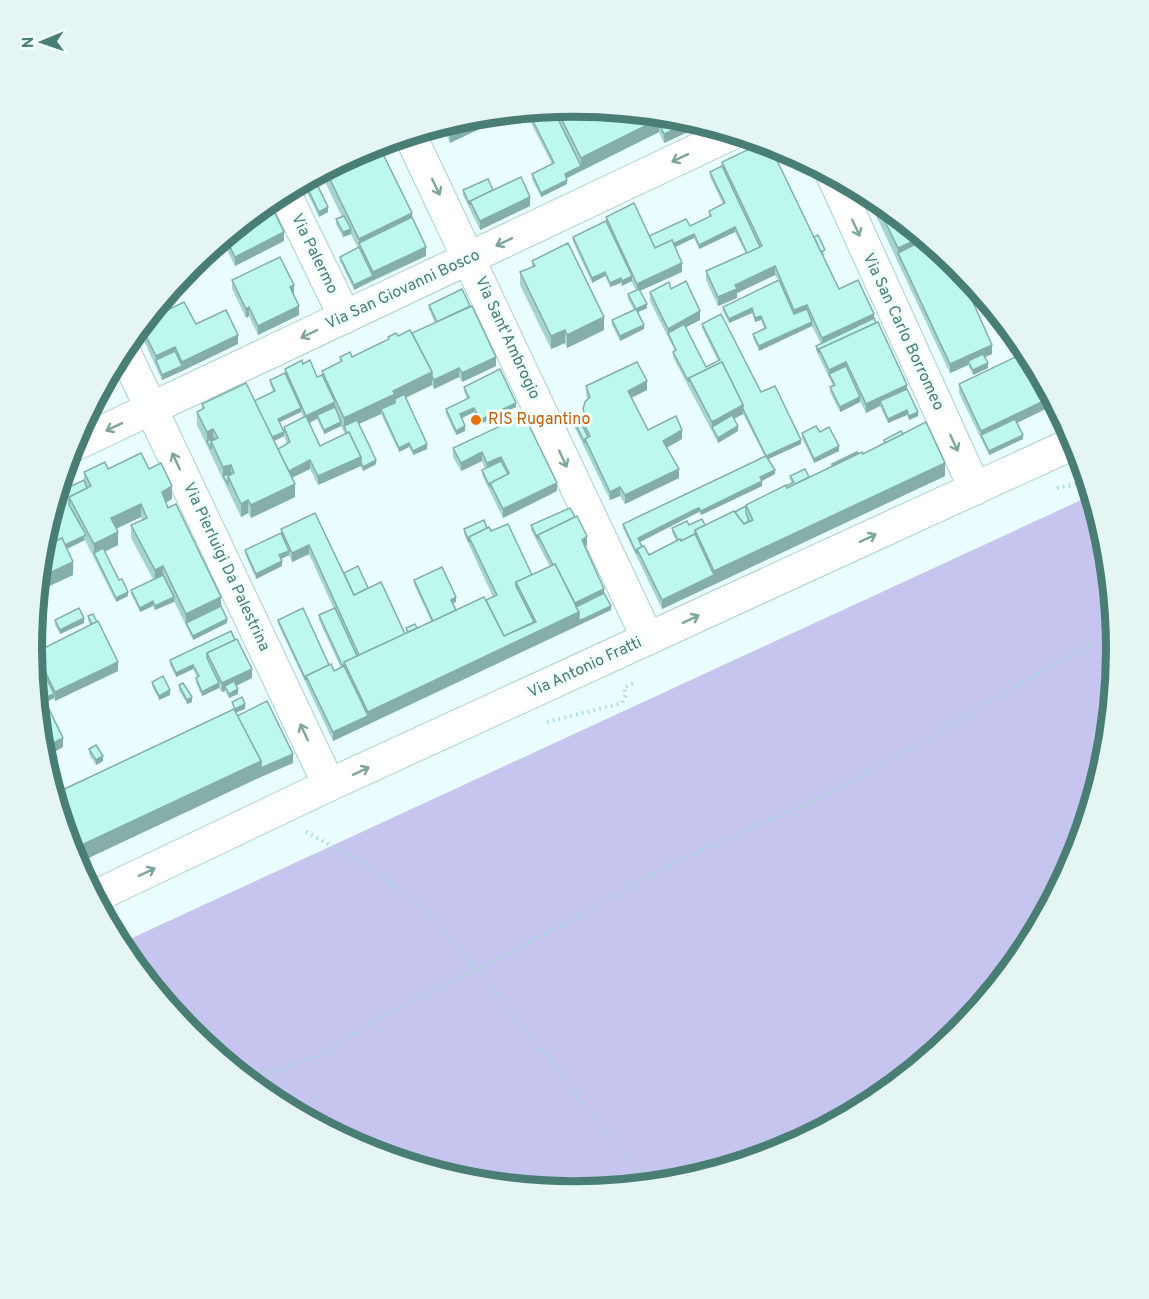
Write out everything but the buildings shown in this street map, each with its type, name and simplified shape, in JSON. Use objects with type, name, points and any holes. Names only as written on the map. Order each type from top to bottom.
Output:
[{"type":"street","name":"Via San Giovanni Bosco","points":[[87,438],[722,138]]},
{"type":"street","name":"Via Sant'Ambrogio","points":[[413,142],[648,639]]},
{"type":"street","name":"Via San Carlo Borromeo","points":[[838,186],[975,489]]},
{"type":"street","name":"Via Palermo","points":[[288,201],[345,317]]},
{"type":"street","name":"Via Pierluigi Da Palestrina","points":[[128,360],[329,785]]},
{"type":"street","name":"Via Antonio Fratti","points":[[101,893],[329,785],[1066,447]]},
{"type":"path","points":[[258,1078],[321,1053],[403,1004],[573,919],[675,862],[821,797],[1107,636]]},
{"type":"path","points":[[306,832],[374,869],[434,918],[562,1074],[596,1122],[644,1177]]},
{"type":"shaded area","points":[[1085,498],[1097,546],[1106,615],[1106,684],[1097,753],[1089,787],[1066,853],[1036,916],[997,974],[975,1001],[926,1050],[899,1072],[841,1111],[810,1127],[746,1154],[712,1164],[678,1172],[609,1181],[540,1181],[471,1172],[437,1164],[403,1154],[339,1127],[308,1111],[250,1072],[223,1050],[174,1001],[128,940]]},
{"type":"place","name":"RIS Rugantino","points":[[476,420]]}]
